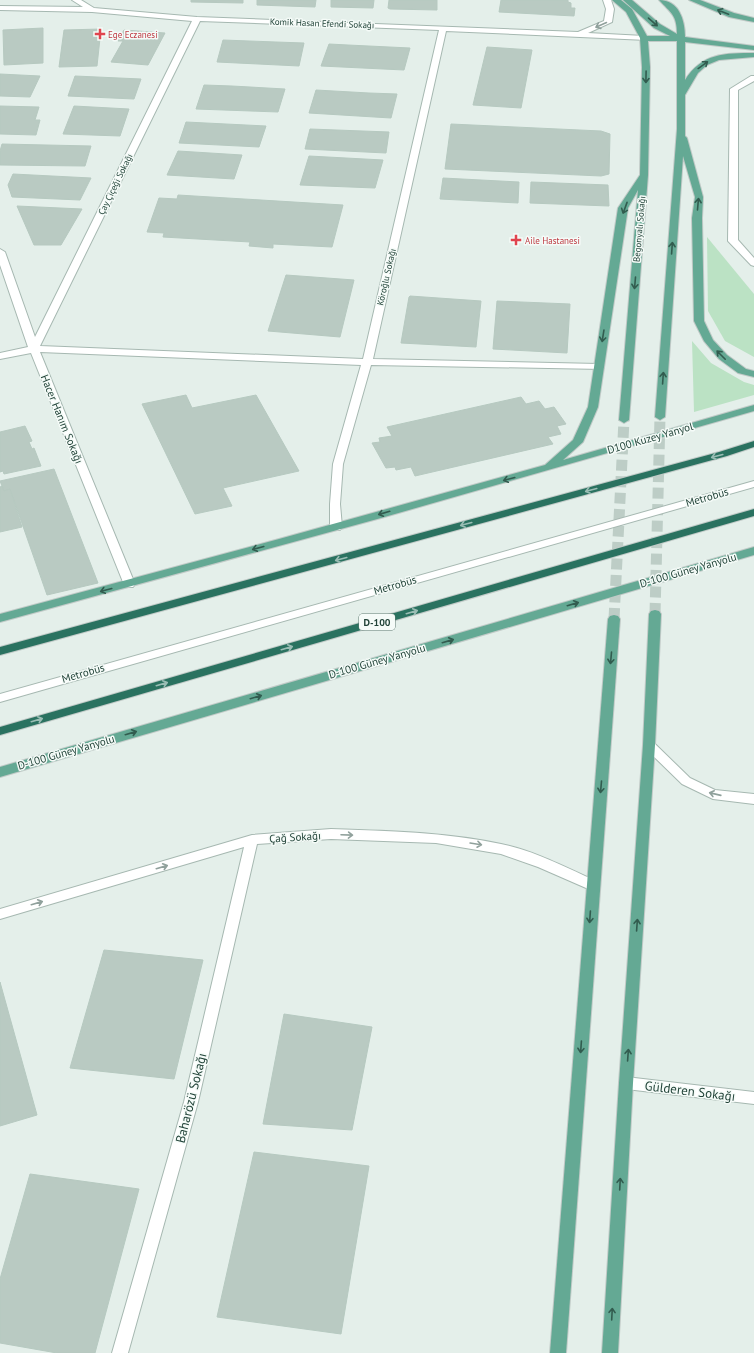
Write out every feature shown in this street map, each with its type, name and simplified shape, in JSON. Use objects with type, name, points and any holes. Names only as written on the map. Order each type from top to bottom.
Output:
[{"type":"highway","points":[[0,651],[708,458],[754,444]]},
{"type":"highway","name":"D-100","points":[[0,731],[754,512]]},
{"type":"main road","points":[[616,0],[629,11],[644,38],[682,39],[754,48]]},
{"type":"main road","points":[[627,0],[665,32],[682,39]]},
{"type":"main road","points":[[660,417],[681,129],[680,96],[682,39],[681,23],[672,7],[663,0]]},
{"type":"main road","points":[[693,0],[732,15],[754,20]]},
{"type":"main road","name":"Begonyalı Sokağı","points":[[624,420],[644,175],[646,66],[644,38]]},
{"type":"main road","points":[[680,96],[697,69],[708,60],[721,56],[754,55]]},
{"type":"main road","points":[[681,129],[699,197],[697,218],[700,321],[709,341],[723,357],[742,371],[754,374]]},
{"type":"main road","points":[[546,468],[578,442],[593,407],[623,208],[644,175]]},
{"type":"main road","name":"D100 Kuzey Yanyol","points":[[0,618],[336,527],[754,408]]},
{"type":"main road","name":"D-100 Güney Yanyolu","points":[[0,772],[754,551]]},
{"type":"main road","points":[[713,563],[754,557]]},
{"type":"main road","points":[[610,1353],[626,1083],[649,745],[655,614]]},
{"type":"main road","points":[[558,1353],[592,886],[614,619]]},
{"type":"street","points":[[76,0],[92,10]]},
{"type":"street","points":[[572,35],[590,30],[608,22],[610,8],[607,0]]},
{"type":"street","name":"Komik Hasan Efendi Sokağı","points":[[0,8],[92,10],[197,19],[443,28],[644,38]]},
{"type":"street","name":"Çay Çiçeği Sokağı","points":[[34,349],[197,19]]},
{"type":"street","name":"Köroğlu Sokağı","points":[[336,527],[335,504],[338,464],[367,362],[443,28]]},
{"type":"street","points":[[754,78],[734,89],[733,241],[754,263]]},
{"type":"street","name":"Hacer Hanım Sokağı","points":[[0,252],[34,349],[129,584]]},
{"type":"street","points":[[0,356],[34,349],[367,362],[599,367]]},
{"type":"street","name":"Metrobüs","points":[[0,697],[754,484]]},
{"type":"street","points":[[649,745],[686,781],[713,794],[754,799]]},
{"type":"street","name":"Çağ Sokağı","points":[[0,914],[252,840],[331,834],[436,838],[502,848],[543,863],[592,886]]},
{"type":"street","name":"Baharözü Sokağı","points":[[120,1353],[191,1102],[252,840]]},
{"type":"street","name":"Gülderen Sokağı","points":[[626,1083],[754,1098]]},
{"type":"green space","points":[[707,237],[754,294],[754,357],[725,341],[708,311]]},
{"type":"green space","points":[[692,341],[711,363],[744,382],[754,385],[754,395],[694,412]]},
{"type":"building","points":[[191,0],[243,0],[243,3],[191,2]]},
{"type":"building","points":[[257,0],[316,0],[315,7],[257,5]]},
{"type":"building","points":[[331,0],[374,0],[373,8],[331,7]]},
{"type":"building","points":[[389,0],[437,0],[437,10],[390,9],[388,8]]},
{"type":"building","points":[[501,0],[568,0],[568,2],[571,3],[571,8],[575,8],[574,16],[499,12]]},
{"type":"building","points":[[43,28],[43,63],[4,65],[3,30]]},
{"type":"building","points":[[101,29],[97,66],[59,67],[64,30]]},
{"type":"building","points":[[124,30],[165,33],[148,65],[111,62],[123,41],[118,41]]},
{"type":"building","points":[[223,40],[304,43],[299,66],[217,62]]},
{"type":"building","points":[[329,44],[410,48],[404,70],[321,66]]},
{"type":"building","points":[[487,47],[532,50],[521,108],[473,105]]},
{"type":"building","points":[[0,74],[40,76],[30,97],[0,96]]},
{"type":"building","points":[[75,76],[141,79],[134,99],[68,96]]},
{"type":"building","points":[[204,85],[285,89],[278,112],[196,109]]},
{"type":"building","points":[[316,90],[397,94],[391,118],[309,113]]},
{"type":"building","points":[[0,106],[39,107],[35,120],[40,120],[36,135],[0,134]]},
{"type":"building","points":[[74,106],[129,109],[120,136],[63,134]]},
{"type":"building","points":[[186,122],[266,126],[259,147],[179,143]]},
{"type":"building","points":[[451,124],[601,131],[610,134],[609,174],[601,176],[445,169]]},
{"type":"building","points":[[310,129],[389,132],[386,153],[305,149]]},
{"type":"building","points":[[2,144],[91,146],[85,166],[0,165],[0,151]]},
{"type":"building","points":[[178,151],[242,155],[234,179],[167,175]]},
{"type":"building","points":[[309,156],[383,160],[375,188],[300,185]]},
{"type":"building","points":[[13,174],[91,178],[80,200],[12,197],[8,185]]},
{"type":"building","points":[[443,178],[519,182],[518,203],[440,199]]},
{"type":"building","points":[[531,182],[608,185],[609,206],[530,203]]},
{"type":"building","points":[[178,195],[343,205],[332,247],[273,244],[273,248],[249,246],[250,242],[163,237],[164,233],[147,232],[159,198],[177,199]]},
{"type":"building","points":[[17,206],[82,209],[61,245],[34,245]]},
{"type":"building","points":[[286,275],[354,280],[340,337],[268,331]]},
{"type":"building","points":[[410,296],[481,301],[476,347],[401,343]]},
{"type":"building","points":[[497,301],[570,304],[567,353],[493,349]]},
{"type":"building","points":[[186,395],[192,408],[256,395],[299,471],[223,488],[232,506],[195,514],[142,404]]},
{"type":"building","points":[[521,397],[526,404],[539,401],[545,409],[554,407],[566,424],[557,426],[561,434],[548,437],[553,444],[415,476],[411,467],[396,470],[395,467],[386,468],[372,443],[380,442],[379,438],[392,436],[387,427]]},
{"type":"building","points":[[25,426],[32,441],[29,442],[32,449],[34,448],[41,466],[4,474],[3,471],[0,472],[0,432]]},
{"type":"building","points":[[54,469],[98,583],[47,595],[10,489],[4,491],[0,481]]},
{"type":"building","points":[[2,486],[4,491],[10,489],[22,527],[0,532],[0,487]]},
{"type":"building","points":[[104,950],[203,960],[174,1079],[70,1068]]},
{"type":"building","points":[[0,982],[37,1115],[0,1126]]},
{"type":"building","points":[[284,1014],[372,1027],[352,1130],[263,1124]]},
{"type":"building","points":[[254,1152],[369,1166],[341,1334],[217,1317]]},
{"type":"building","points":[[30,1174],[139,1189],[95,1353],[57,1353],[0,1343],[0,1279]]},
{"type":"tunnel","points":[[655,614],[660,417]]},
{"type":"tunnel","points":[[614,619],[624,420]]},
{"type":"place","name":"Ege Eczanesi","points":[[100,34]]},
{"type":"place","name":"Aile Hastanesi","points":[[516,240]]}]
